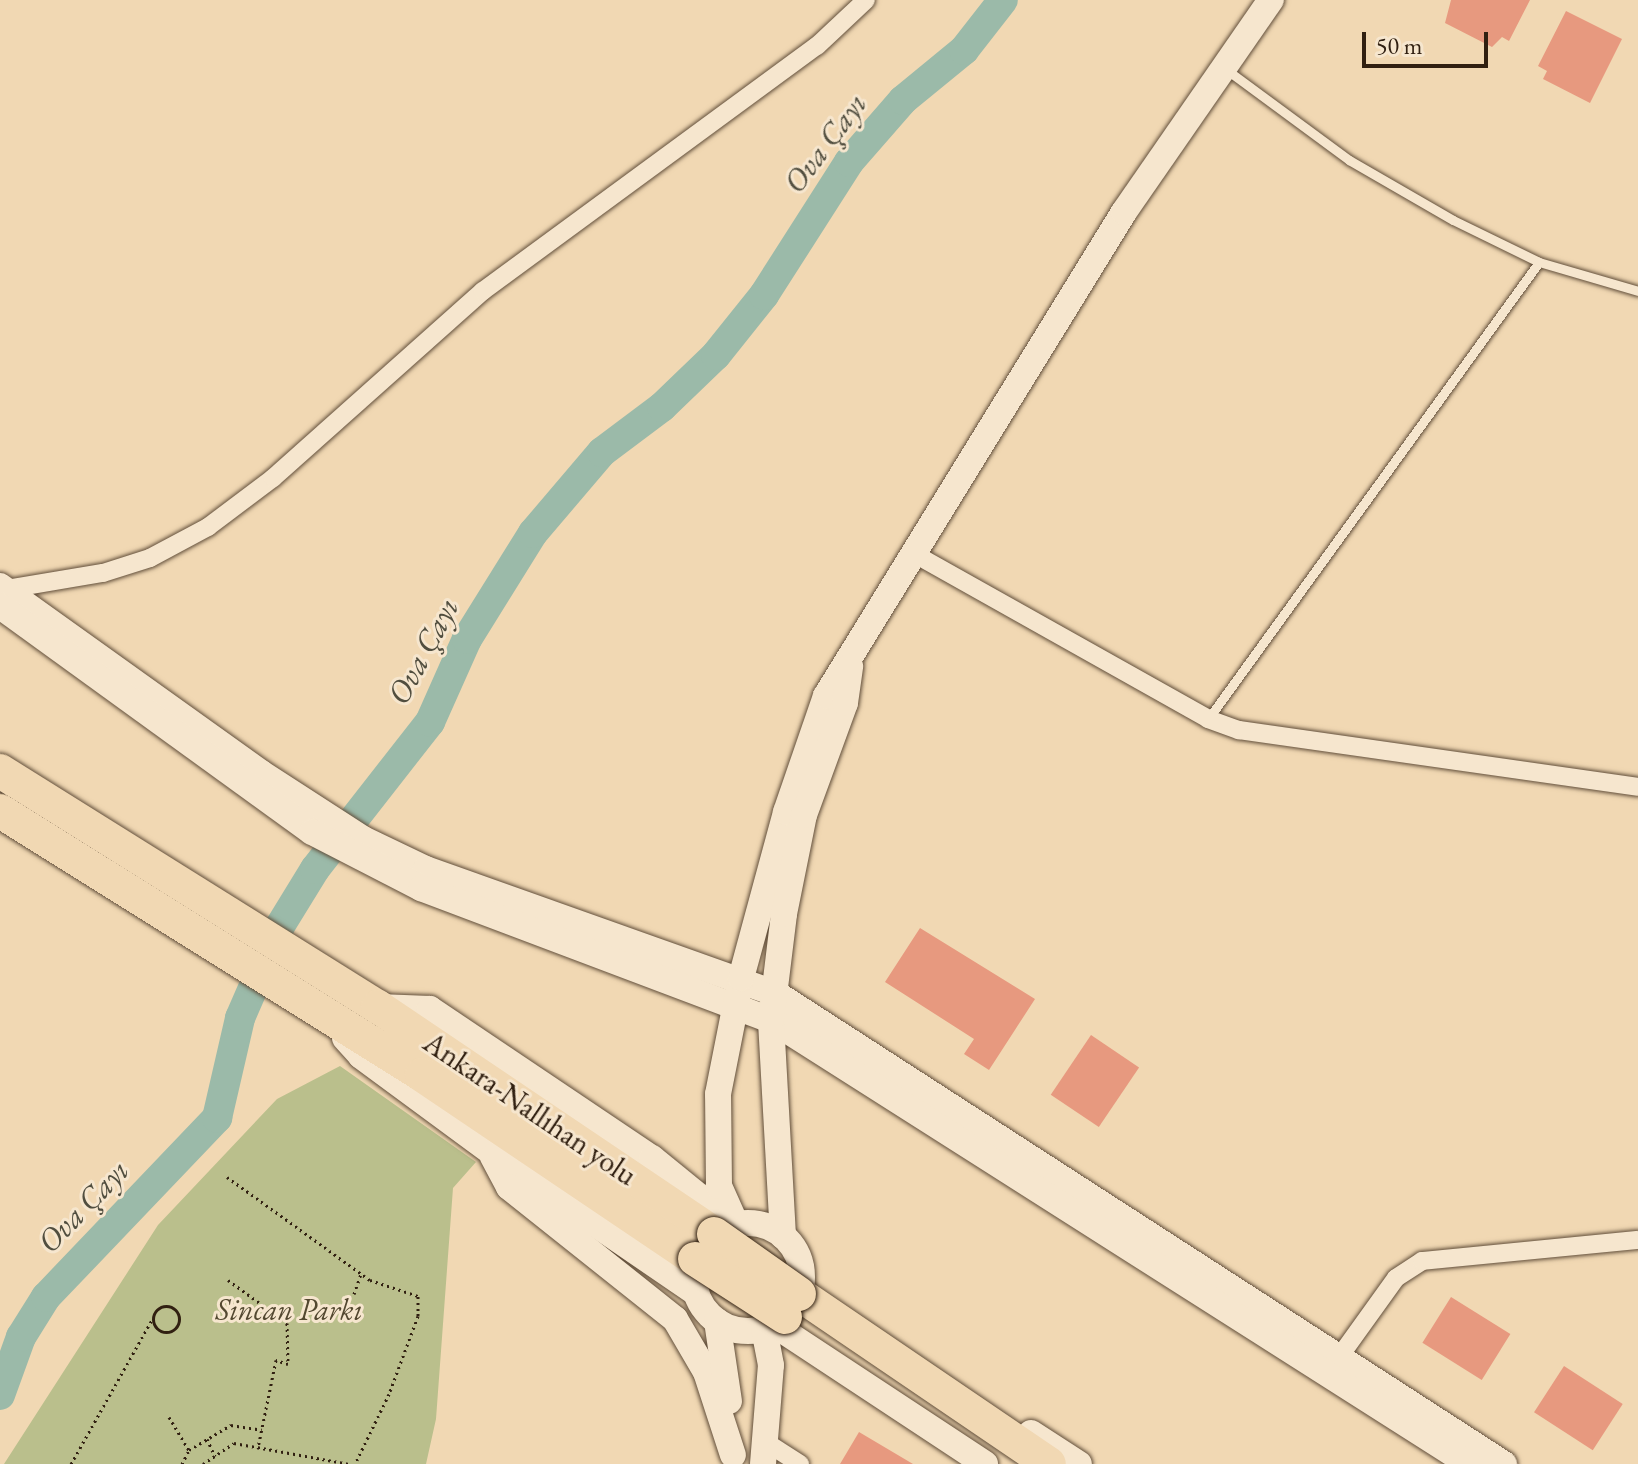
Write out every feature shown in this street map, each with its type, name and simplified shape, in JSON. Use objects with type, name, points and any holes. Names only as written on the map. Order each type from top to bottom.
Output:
[{"type":"highway","name":"Ankara-Nallıhan yolu","points":[[0,771],[161,892],[336,1009],[709,1237]]},
{"type":"highway","name":"Ankara-Nallıhan yolu","points":[[0,811],[161,892]]},
{"type":"highway","name":"Ankara-Nallıhan yolu","points":[[336,1009],[378,1007],[688,1213],[784,1308],[1013,1464]]},
{"type":"highway","name":"Ankara-Nallıhan yolu","points":[[784,1308],[1049,1464]]},
{"type":"main road","points":[[696,1293],[693,1274],[702,1247],[709,1237],[719,1186],[716,1157],[718,1094],[741,978],[805,750],[826,696],[851,662],[911,552],[1124,212],[1227,70],[1271,0]]},
{"type":"main road","points":[[2,594],[272,781],[363,839],[437,873],[741,978],[775,993],[1504,1464]]},
{"type":"main road","points":[[2,594],[312,832],[378,868],[771,1020],[1469,1464]]},
{"type":"main road","points":[[783,1236],[771,1020],[784,914],[804,815],[845,703],[851,662]]},
{"type":"main road","points":[[378,1007],[430,1009],[652,1158],[709,1237]]},
{"type":"main road","points":[[336,1009],[361,1056],[489,1151],[696,1293],[717,1321],[733,1459]]},
{"type":"main road","points":[[489,1151],[509,1187],[675,1319],[706,1372],[733,1459]]},
{"type":"main road","points":[[709,1237],[766,1226],[783,1236],[796,1251],[771,1365],[763,1452]]},
{"type":"main road","points":[[717,1321],[739,1330],[784,1308]]},
{"type":"main road","points":[[784,1308],[985,1464]]},
{"type":"main road","points":[[784,1308],[1079,1464]]},
{"type":"street","points":[[2,594],[103,573],[150,558],[208,527],[273,478],[483,291],[817,46],[866,0]]},
{"type":"street","points":[[911,552],[1208,719],[1239,730],[1638,787]]},
{"type":"street","points":[[1340,1356],[1396,1278],[1422,1261],[1638,1240]]},
{"type":"street","points":[[763,1452],[800,1464]]},
{"type":"lane","points":[[1227,70],[1372,174],[1539,262],[1638,291]]},
{"type":"lane","points":[[1208,719],[1539,262]]},
{"type":"path","points":[[227,1177],[361,1274],[418,1296],[419,1305],[389,1394],[355,1464]]},
{"type":"path","points":[[354,1294],[361,1274]]},
{"type":"path","points":[[228,1280],[287,1323],[288,1364],[276,1360],[258,1448]]},
{"type":"path","points":[[71,1464],[153,1318],[160,1307],[168,1306],[176,1310],[179,1323],[166,1333],[158,1330],[153,1318]]},
{"type":"path","points":[[169,1417],[189,1450]]},
{"type":"path","points":[[182,1464],[189,1450],[231,1425],[262,1430]]},
{"type":"path","points":[[207,1439],[215,1456]]},
{"type":"path","points":[[203,1464],[234,1443],[349,1464]]},
{"type":"green space","name":"Sincan Parkı","points":[[340,1066],[476,1162],[453,1188],[436,1419],[426,1464],[4,1464],[158,1225],[277,1099]]},
{"type":"building","points":[[1451,0],[1530,0],[1509,41],[1502,37],[1492,47],[1445,23]]},
{"type":"building","points":[[1566,11],[1622,39],[1590,103],[1543,79],[1547,71],[1538,66]]},
{"type":"building","points":[[920,928],[1035,999],[989,1070],[964,1054],[974,1039],[885,982]]},
{"type":"building","points":[[1091,1035],[1139,1067],[1099,1127],[1051,1095]]},
{"type":"building","points":[[1451,1297],[1510,1334],[1482,1380],[1422,1343]]},
{"type":"building","points":[[1564,1366],[1623,1404],[1593,1450],[1534,1412]]},
{"type":"building","points":[[859,1432],[913,1464],[840,1464]]},
{"type":"waterway","name":"Ova Çayı","points":[[0,1395],[21,1337],[46,1297],[217,1118],[240,1018],[280,926],[315,869],[430,722],[467,639],[533,533],[602,452],[662,407],[716,355],[764,295],[849,162],[903,100],[964,50],[1003,0]]}]
